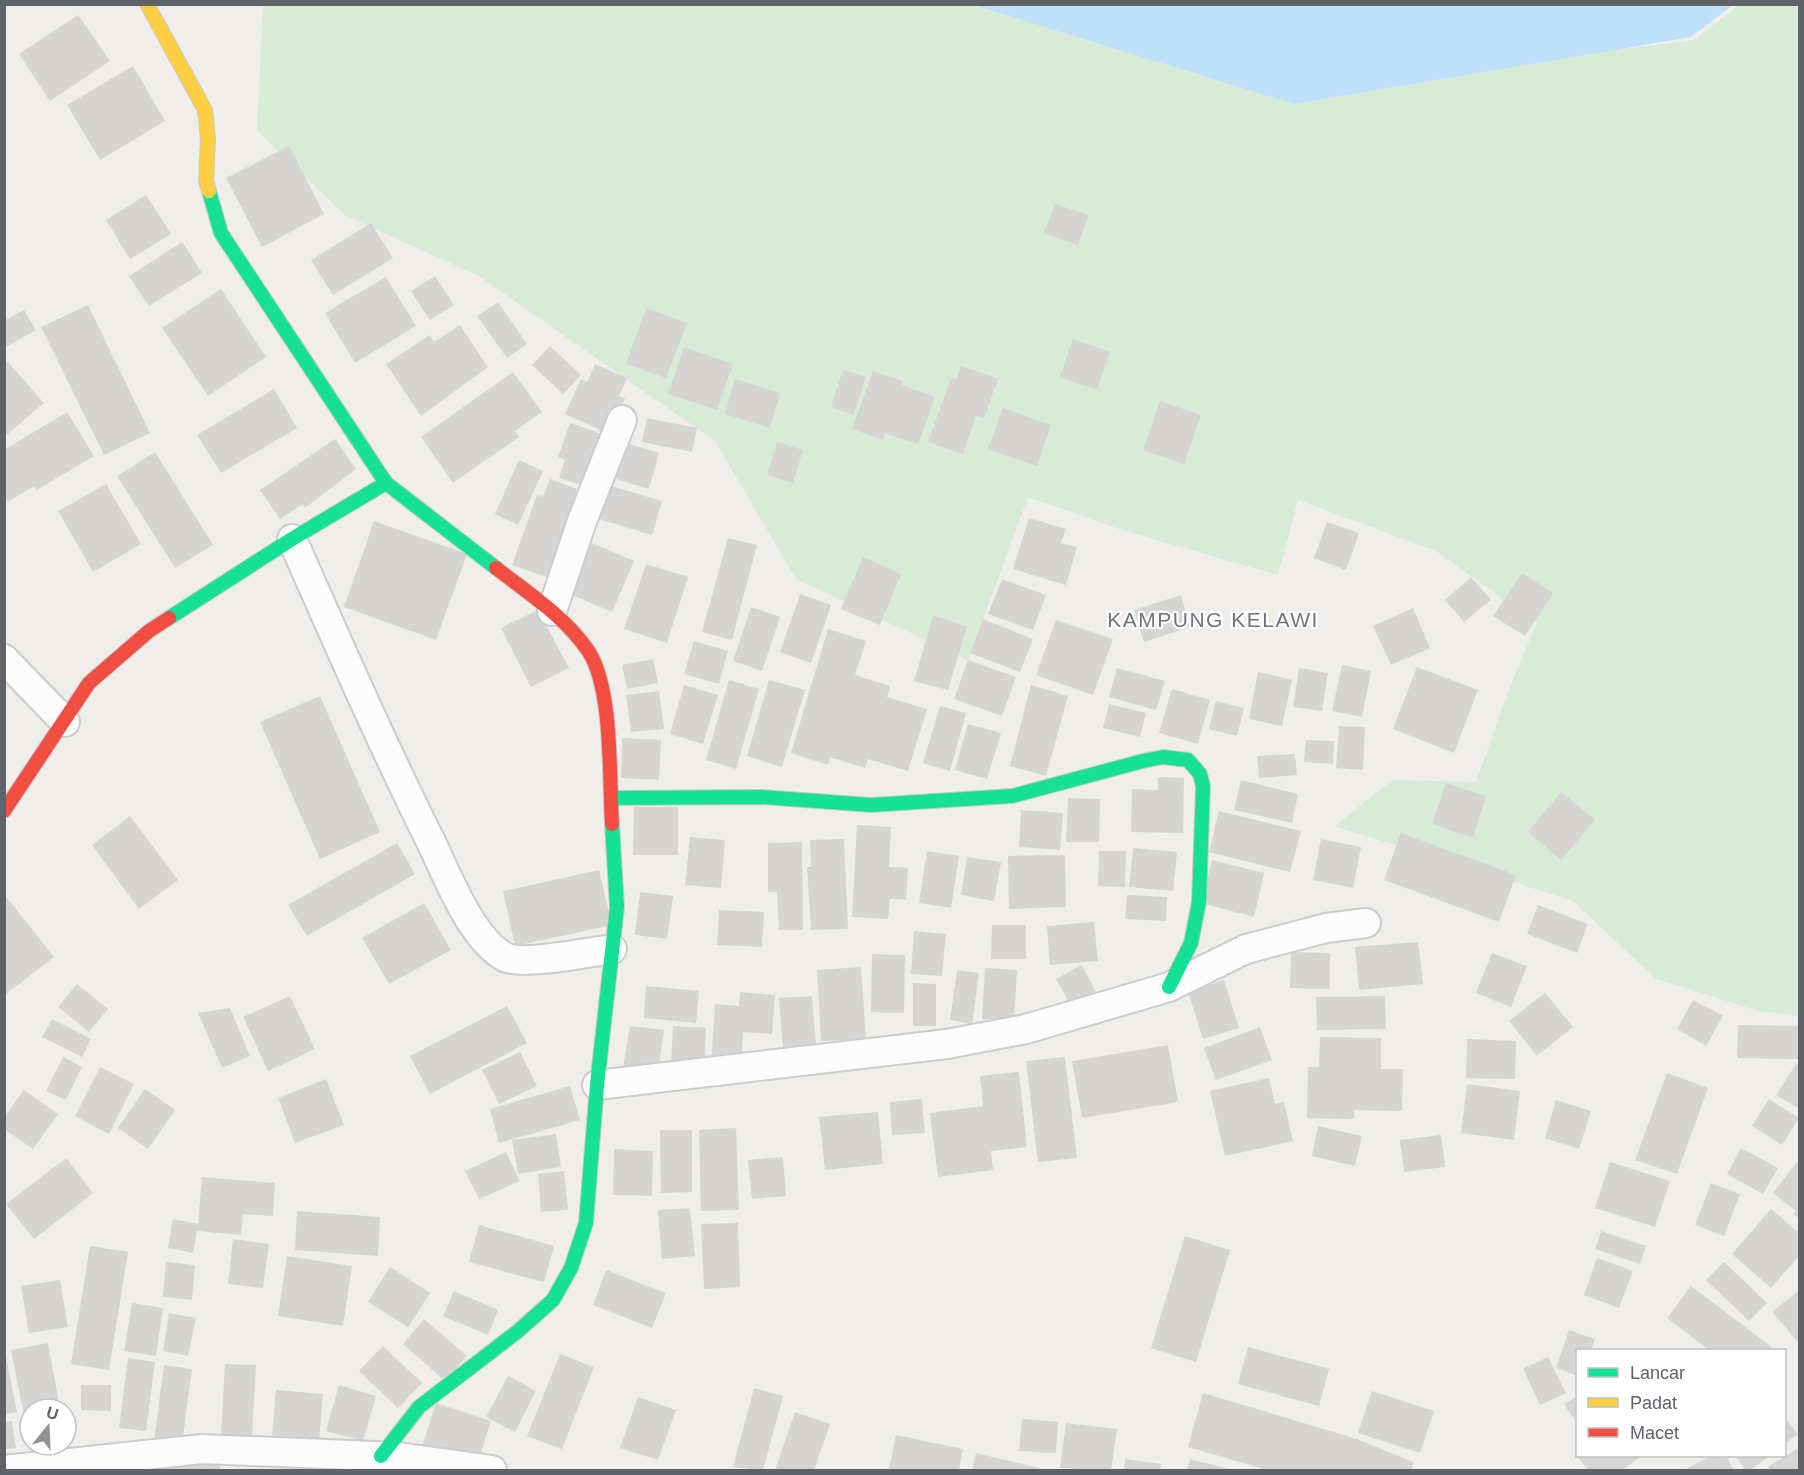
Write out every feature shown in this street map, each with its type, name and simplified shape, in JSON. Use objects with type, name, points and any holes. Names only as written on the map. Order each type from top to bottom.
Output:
[{"type":"street","points":[[147,4],[205,110],[208,140],[206,181],[221,233],[386,483],[552,611],[589,652],[604,691],[617,907],[597,1085],[586,1223],[571,1268],[553,1300],[517,1332],[477,1360],[419,1407],[381,1456]]},
{"type":"street","points":[[552,611],[582,521],[622,420]]},
{"type":"street","points":[[4,811],[89,683],[149,632],[292,539],[386,483]]},
{"type":"street","points":[[292,539],[407,796],[454,888],[482,936],[497,952],[512,960],[612,949]]},
{"type":"street","points":[[4,659],[64,722]]},
{"type":"street","points":[[612,798],[761,797],[871,805],[1012,796],[1143,761],[1163,757],[1188,760],[1200,774],[1203,786],[1199,903],[1191,942],[1168,987]]},
{"type":"street","points":[[597,1085],[947,1044],[1026,1029],[1168,987],[1246,949],[1326,928],[1365,923]]},
{"type":"street","points":[[4,1470],[202,1449],[381,1456],[492,1470]]},
{"type":"green space","points":[[973,4],[1442,72],[1694,40],[1739,5],[1799,5],[1799,1016],[1758,1011],[1655,978],[1573,901],[1335,826],[1392,780],[1476,782],[1511,684],[1537,623],[1436,551],[1298,500],[1278,575],[1119,529],[1028,497],[968,660],[796,579],[715,441],[479,276],[346,216],[257,131],[263,5]]},
{"type":"water","points":[[1733,4],[1691,37],[1294,104],[974,5]]},
{"type":"building","points":[[78,15],[110,61],[50,101],[19,54]]},
{"type":"building","points":[[133,66],[165,121],[100,160],[67,105]]},
{"type":"building","points":[[289,146],[324,214],[262,247],[226,178]]},
{"type":"building","points":[[146,195],[171,234],[130,259],[106,220]]},
{"type":"building","points":[[1055,204],[1089,215],[1078,245],[1044,233]]},
{"type":"building","points":[[371,223],[393,258],[333,295],[311,260]]},
{"type":"building","points":[[182,242],[202,273],[149,306],[129,276]]},
{"type":"building","points":[[435,276],[454,305],[430,320],[411,291]]},
{"type":"building","points":[[386,277],[416,326],[355,363],[325,313]]},
{"type":"building","points":[[221,289],[266,357],[208,396],[162,328]]},
{"type":"building","points":[[498,302],[527,344],[507,358],[477,316]]},
{"type":"building","points":[[88,305],[150,433],[104,455],[41,327]]},
{"type":"building","points":[[646,308],[687,323],[666,378],[626,364]]},
{"type":"building","points":[[24,310],[36,330],[4,348],[4,321]]},
{"type":"building","points":[[460,325],[488,367],[421,416],[386,364],[430,335],[434,342]]},
{"type":"building","points":[[1073,339],[1110,352],[1097,390],[1060,377]]},
{"type":"building","points":[[550,346],[581,375],[563,394],[532,365]]},
{"type":"building","points":[[684,347],[733,364],[717,410],[668,394]]},
{"type":"building","points":[[8,362],[44,403],[4,437],[4,365]]},
{"type":"building","points":[[595,364],[627,378],[619,396],[625,398],[609,434],[565,414],[581,379],[587,382]]},
{"type":"building","points":[[961,366],[998,379],[984,418],[976,416],[963,454],[928,442],[951,378],[956,380]]},
{"type":"building","points":[[843,370],[866,377],[854,415],[831,407]]},
{"type":"building","points":[[873,371],[903,381],[902,385],[935,397],[918,444],[885,433],[883,440],[852,429]]},
{"type":"building","points":[[513,372],[542,412],[515,431],[519,437],[453,483],[421,437]]},
{"type":"building","points":[[735,379],[780,393],[770,428],[725,414]]},
{"type":"building","points":[[274,389],[297,428],[221,473],[197,435]]},
{"type":"building","points":[[1160,401],[1201,415],[1184,464],[1143,450]]},
{"type":"building","points":[[1003,408],[1051,425],[1037,466],[988,449]]},
{"type":"building","points":[[67,412],[94,456],[37,490],[34,486],[8,502],[4,496],[4,450]]},
{"type":"building","points":[[647,418],[697,428],[692,452],[642,442]]},
{"type":"building","points":[[570,423],[602,434],[591,488],[559,478],[565,460],[558,457]]},
{"type":"building","points":[[335,439],[356,469],[305,508],[303,504],[280,519],[260,490]]},
{"type":"building","points":[[624,442],[659,453],[649,489],[613,478]]},
{"type":"building","points":[[777,442],[803,450],[793,483],[767,475]]},
{"type":"building","points":[[155,452],[213,545],[175,568],[117,476]]},
{"type":"building","points":[[519,460],[543,471],[518,525],[495,514]]},
{"type":"building","points":[[550,479],[577,489],[571,507],[579,511],[555,580],[512,565],[537,495],[543,497]]},
{"type":"building","points":[[106,484],[141,544],[93,572],[58,511]]},
{"type":"building","points":[[604,484],[662,501],[652,535],[595,518]]},
{"type":"building","points":[[1029,518],[1066,529],[1061,543],[1077,547],[1066,585],[1013,569]]},
{"type":"building","points":[[374,521],[467,554],[436,640],[344,607]]},
{"type":"building","points":[[1327,522],[1359,533],[1346,570],[1314,558]]},
{"type":"building","points":[[728,538],[757,545],[732,640],[702,632]]},
{"type":"building","points":[[592,543],[634,561],[612,612],[570,594]]},
{"type":"building","points":[[863,557],[901,574],[880,625],[841,609]]},
{"type":"building","points":[[646,564],[688,577],[667,643],[624,629]]},
{"type":"building","points":[[1522,573],[1553,593],[1525,636],[1493,616]]},
{"type":"building","points":[[1471,577],[1491,600],[1464,622],[1445,600]]},
{"type":"building","points":[[1002,579],[1046,595],[1033,630],[988,614]]},
{"type":"building","points":[[800,594],[831,605],[811,663],[780,652]]},
{"type":"building","points":[[1181,595],[1190,627],[1144,642],[1134,610]]},
{"type":"building","points":[[751,607],[780,617],[762,671],[733,661]]},
{"type":"building","points":[[1413,608],[1430,648],[1391,665],[1373,626]]},
{"type":"building","points":[[538,610],[569,668],[531,687],[501,628]]},
{"type":"building","points":[[933,616],[967,626],[948,690],[914,681]]},
{"type":"building","points":[[983,619],[1033,639],[1020,672],[970,653]]},
{"type":"building","points":[[1056,620],[1113,639],[1093,695],[1036,675]]},
{"type":"building","points":[[828,629],[866,641],[855,675],[890,686],[887,697],[927,709],[908,771],[868,759],[865,768],[830,757],[828,765],[791,753]]},
{"type":"building","points":[[694,641],[728,651],[719,684],[684,674]]},
{"type":"building","points":[[653,659],[658,683],[627,689],[622,665]]},
{"type":"building","points":[[968,660],[1016,677],[1002,716],[954,699]]},
{"type":"building","points":[[1342,665],[1371,671],[1362,717],[1332,711]]},
{"type":"building","points":[[1417,667],[1478,690],[1454,753],[1393,729]]},
{"type":"building","points":[[1117,668],[1165,681],[1156,710],[1109,697]]},
{"type":"building","points":[[1299,668],[1328,673],[1322,711],[1293,707]]},
{"type":"building","points":[[1258,672],[1292,680],[1282,726],[1249,719]]},
{"type":"building","points":[[729,680],[759,689],[736,769],[706,760]]},
{"type":"building","points":[[769,680],[805,690],[782,767],[747,756]]},
{"type":"building","points":[[684,685],[718,695],[703,744],[670,734]]},
{"type":"building","points":[[1031,685],[1068,696],[1046,776],[1010,766]]},
{"type":"building","points":[[1172,689],[1210,700],[1198,744],[1159,733]]},
{"type":"building","points":[[659,691],[664,729],[631,732],[626,695]]},
{"type":"building","points":[[320,696],[380,832],[320,859],[260,722]]},
{"type":"building","points":[[1216,701],[1244,708],[1237,736],[1209,729]]},
{"type":"building","points":[[1109,704],[1146,713],[1140,737],[1103,728]]},
{"type":"building","points":[[940,706],[966,713],[950,771],[923,763]]},
{"type":"building","points":[[968,724],[1001,733],[987,779],[955,770]]},
{"type":"building","points":[[1339,726],[1365,727],[1363,770],[1336,768]]},
{"type":"building","points":[[622,738],[661,740],[659,780],[621,778]]},
{"type":"building","points":[[1306,740],[1334,741],[1333,764],[1304,762]]},
{"type":"building","points":[[1295,754],[1297,775],[1259,778],[1257,756]]},
{"type":"building","points":[[1158,777],[1184,778],[1183,833],[1131,832],[1132,789],[1158,790]]},
{"type":"building","points":[[1241,780],[1298,794],[1292,823],[1234,810]]},
{"type":"building","points":[[1446,783],[1486,796],[1473,838],[1432,824]]},
{"type":"building","points":[[1561,792],[1595,820],[1561,860],[1528,832]]},
{"type":"building","points":[[1068,798],[1100,799],[1099,842],[1066,842]]},
{"type":"building","points":[[634,807],[678,807],[678,855],[633,855]]},
{"type":"building","points":[[1021,810],[1063,813],[1060,850],[1019,847]]},
{"type":"building","points":[[1219,811],[1301,831],[1290,872],[1209,852]]},
{"type":"building","points":[[130,816],[178,880],[139,909],[92,845]]},
{"type":"building","points":[[857,825],[891,827],[889,867],[908,868],[906,900],[890,899],[888,919],[852,917]]},
{"type":"building","points":[[1401,833],[1516,875],[1499,922],[1384,880]]},
{"type":"building","points":[[690,837],[725,840],[721,888],[685,885]]},
{"type":"building","points":[[844,839],[848,929],[811,930],[807,867],[811,867],[810,840]]},
{"type":"building","points":[[1321,839],[1361,847],[1353,888],[1313,880]]},
{"type":"building","points":[[802,842],[803,930],[779,930],[777,892],[768,892],[768,843]]},
{"type":"building","points":[[397,843],[415,874],[307,936],[288,905]]},
{"type":"building","points":[[1133,848],[1177,852],[1173,891],[1129,887]]},
{"type":"building","points":[[927,851],[959,856],[951,908],[919,903]]},
{"type":"building","points":[[1099,851],[1126,851],[1125,887],[1098,886]]},
{"type":"building","points":[[1065,855],[1066,907],[1009,909],[1008,856]]},
{"type":"building","points":[[967,857],[1001,862],[994,901],[961,895]]},
{"type":"building","points":[[1212,860],[1264,873],[1254,917],[1201,903]]},
{"type":"building","points":[[599,870],[612,925],[515,946],[503,891]]},
{"type":"building","points":[[640,892],[673,896],[667,939],[635,935]]},
{"type":"building","points":[[4,894],[54,957],[6,994],[4,992]]},
{"type":"building","points":[[1127,895],[1167,897],[1166,921],[1125,919]]},
{"type":"building","points":[[424,903],[451,950],[389,984],[362,938]]},
{"type":"building","points":[[1538,905],[1588,924],[1577,953],[1527,934]]},
{"type":"building","points":[[719,910],[764,912],[762,947],[717,945]]},
{"type":"building","points":[[1094,922],[1098,961],[1050,965],[1047,926]]},
{"type":"building","points":[[992,925],[1026,925],[1026,959],[991,959]]},
{"type":"building","points":[[914,931],[946,934],[942,976],[911,974]]},
{"type":"building","points":[[1418,942],[1423,984],[1359,990],[1355,947]]},
{"type":"building","points":[[1291,952],[1330,953],[1330,989],[1290,988]]},
{"type":"building","points":[[1492,953],[1527,966],[1511,1007],[1476,993]]},
{"type":"building","points":[[872,954],[905,955],[904,1013],[871,1012]]},
{"type":"building","points":[[1082,965],[1096,992],[1071,1006],[1056,979]]},
{"type":"building","points":[[861,967],[866,1039],[821,1041],[817,970]]},
{"type":"building","points":[[985,968],[1017,970],[1014,1020],[982,1019]]},
{"type":"building","points":[[957,970],[979,973],[972,1024],[950,1020]]},
{"type":"building","points":[[1224,980],[1239,1028],[1203,1039],[1188,992]]},
{"type":"building","points":[[913,983],[936,984],[936,1026],[913,1026]]},
{"type":"building","points":[[77,984],[108,1009],[89,1032],[58,1007]]},
{"type":"building","points":[[646,986],[699,991],[696,1023],[644,1018]]},
{"type":"building","points":[[740,992],[775,995],[772,1034],[743,1032],[741,1067],[711,1065],[715,1004],[739,1006]]},
{"type":"building","points":[[1545,993],[1573,1027],[1537,1056],[1509,1021]]},
{"type":"building","points":[[290,996],[315,1049],[268,1071],[243,1017]]},
{"type":"building","points":[[812,996],[816,1045],[783,1047],[779,998]]},
{"type":"building","points":[[1385,996],[1386,1029],[1317,1030],[1316,997]]},
{"type":"building","points":[[1693,1000],[1723,1016],[1706,1046],[1677,1029]]},
{"type":"building","points":[[507,1006],[527,1043],[430,1094],[410,1056]]},
{"type":"building","points":[[230,1008],[250,1056],[222,1068],[198,1013]]},
{"type":"building","points":[[52,1019],[91,1039],[82,1057],[42,1037]]},
{"type":"building","points":[[1738,1025],[1800,1026],[1800,1059],[1737,1058]]},
{"type":"building","points":[[630,1026],[664,1030],[658,1072],[622,1073]]},
{"type":"building","points":[[673,1026],[706,1028],[704,1070],[671,1067]]},
{"type":"building","points":[[1260,1027],[1272,1060],[1216,1080],[1204,1048]]},
{"type":"building","points":[[1320,1037],[1381,1038],[1381,1069],[1403,1069],[1402,1111],[1354,1110],[1354,1119],[1307,1118],[1308,1067],[1319,1067]]},
{"type":"building","points":[[1467,1039],[1516,1041],[1515,1079],[1466,1078]]},
{"type":"building","points":[[1168,1045],[1178,1102],[1082,1118],[1072,1061]]},
{"type":"building","points":[[520,1052],[537,1086],[499,1104],[482,1070]]},
{"type":"building","points":[[63,1057],[82,1067],[66,1100],[46,1091]]},
{"type":"building","points":[[1065,1057],[1077,1158],[1038,1162],[1026,1061]]},
{"type":"building","points":[[1796,1064],[1800,1066],[1800,1109],[1776,1095]]},
{"type":"building","points":[[100,1067],[134,1084],[109,1134],[75,1116]]},
{"type":"building","points":[[1019,1072],[1027,1147],[991,1151],[993,1170],[938,1177],[930,1113],[983,1106],[980,1076]]},
{"type":"building","points":[[1667,1073],[1708,1088],[1677,1174],[1635,1160]]},
{"type":"building","points":[[1269,1078],[1275,1104],[1284,1102],[1293,1141],[1225,1156],[1210,1091]]},
{"type":"building","points":[[326,1079],[344,1125],[295,1143],[278,1098]]},
{"type":"building","points":[[1467,1084],[1520,1091],[1514,1140],[1461,1133]]},
{"type":"building","points":[[570,1086],[580,1120],[499,1143],[490,1109]]},
{"type":"building","points":[[145,1089],[175,1110],[148,1149],[118,1128]]},
{"type":"building","points":[[24,1090],[58,1114],[33,1149],[4,1129],[4,1117]]},
{"type":"building","points":[[922,1099],[925,1133],[892,1135],[890,1102]]},
{"type":"building","points":[[1769,1099],[1799,1118],[1782,1145],[1752,1126]]},
{"type":"building","points":[[1556,1100],[1591,1111],[1579,1149],[1545,1138]]},
{"type":"building","points":[[878,1112],[883,1164],[825,1170],[819,1117]]},
{"type":"building","points":[[1318,1126],[1362,1136],[1355,1166],[1312,1156]]},
{"type":"building","points":[[736,1128],[739,1210],[701,1211],[699,1130]]},
{"type":"building","points":[[660,1130],[692,1130],[692,1192],[661,1193]]},
{"type":"building","points":[[556,1134],[561,1167],[518,1174],[512,1140]]},
{"type":"building","points":[[1441,1135],[1445,1167],[1404,1172],[1400,1140]]},
{"type":"building","points":[[1741,1148],[1778,1168],[1763,1194],[1727,1174]]},
{"type":"building","points":[[614,1149],[653,1151],[652,1196],[613,1195]]},
{"type":"building","points":[[506,1152],[520,1181],[479,1199],[465,1171]]},
{"type":"building","points":[[783,1157],[786,1196],[752,1199],[748,1160]]},
{"type":"building","points":[[66,1158],[93,1193],[34,1239],[6,1204]]},
{"type":"building","points":[[1610,1162],[1670,1181],[1655,1227],[1595,1208]]},
{"type":"building","points":[[1797,1162],[1800,1164],[1800,1219],[1793,1214],[1796,1211],[1773,1193]]},
{"type":"building","points":[[564,1171],[568,1210],[541,1212],[538,1174]]},
{"type":"building","points":[[202,1177],[275,1183],[273,1216],[243,1214],[241,1235],[197,1231],[193,1253],[168,1248],[173,1219],[198,1224]]},
{"type":"building","points":[[1711,1183],[1740,1194],[1724,1236],[1695,1225]]},
{"type":"building","points":[[690,1208],[695,1256],[662,1259],[658,1210]]},
{"type":"building","points":[[1771,1209],[1800,1234],[1800,1255],[1771,1288],[1732,1254]]},
{"type":"building","points":[[297,1211],[380,1217],[378,1256],[295,1250]]},
{"type":"building","points":[[738,1223],[740,1287],[704,1289],[701,1224]]},
{"type":"building","points":[[479,1225],[554,1246],[544,1282],[469,1262]]},
{"type":"building","points":[[1601,1231],[1646,1246],[1640,1264],[1595,1249]]},
{"type":"building","points":[[1185,1236],[1230,1250],[1196,1362],[1151,1348]]},
{"type":"building","points":[[233,1239],[269,1244],[263,1288],[228,1284]]},
{"type":"building","points":[[90,1246],[128,1252],[109,1370],[71,1364]]},
{"type":"building","points":[[287,1256],[352,1266],[343,1326],[278,1316]]},
{"type":"building","points":[[1597,1258],[1633,1271],[1619,1308],[1584,1295]]},
{"type":"building","points":[[166,1262],[195,1265],[192,1300],[163,1297]]},
{"type":"building","points":[[1724,1262],[1767,1303],[1749,1321],[1706,1280]]},
{"type":"building","points":[[390,1267],[430,1293],[408,1327],[368,1302]]},
{"type":"building","points":[[606,1270],[666,1293],[652,1328],[593,1305]]},
{"type":"building","points":[[60,1280],[68,1327],[29,1333],[21,1286]]},
{"type":"building","points":[[1691,1286],[1773,1348],[1708,1349],[1667,1318]]},
{"type":"building","points":[[1800,1290],[1800,1344],[1772,1312]]},
{"type":"building","points":[[454,1291],[498,1310],[488,1335],[443,1316]]},
{"type":"building","points":[[132,1303],[163,1308],[156,1356],[124,1351]]},
{"type":"building","points":[[169,1313],[196,1318],[188,1356],[163,1351]]},
{"type":"building","points":[[424,1319],[467,1356],[445,1381],[403,1344]]},
{"type":"building","points":[[1569,1330],[1595,1339],[1591,1349],[1576,1349],[1576,1375],[1556,1368]]},
{"type":"building","points":[[48,1343],[58,1397],[20,1397],[11,1350]]},
{"type":"building","points":[[4,1346],[17,1412],[4,1414]]},
{"type":"building","points":[[383,1346],[422,1383],[398,1408],[359,1371]]},
{"type":"building","points":[[1248,1347],[1329,1369],[1319,1406],[1238,1384]]},
{"type":"building","points":[[560,1354],[594,1367],[562,1449],[527,1436]]},
{"type":"building","points":[[1548,1357],[1566,1393],[1540,1405],[1523,1369]]},
{"type":"building","points":[[128,1358],[155,1362],[146,1431],[119,1428]]},
{"type":"building","points":[[225,1364],[256,1365],[252,1438],[221,1436]]},
{"type":"building","points":[[164,1365],[192,1369],[182,1444],[154,1441]]},
{"type":"building","points":[[508,1376],[536,1391],[515,1432],[486,1417]]},
{"type":"building","points":[[81,1385],[111,1385],[111,1411],[81,1410]]},
{"type":"building","points":[[339,1385],[376,1396],[363,1441],[326,1431]]},
{"type":"building","points":[[754,1388],[783,1396],[763,1470],[733,1467]]},
{"type":"building","points":[[276,1390],[323,1394],[319,1441],[272,1437]]},
{"type":"building","points":[[1372,1391],[1434,1411],[1420,1453],[1358,1433]]},
{"type":"building","points":[[1203,1393],[1357,1439],[1413,1462],[1412,1470],[1268,1470],[1188,1447]]},
{"type":"building","points":[[638,1397],[676,1410],[658,1460],[620,1448]]},
{"type":"building","points":[[1576,1397],[1576,1422],[1564,1404]]},
{"type":"building","points":[[436,1403],[491,1421],[477,1465],[422,1447]]},
{"type":"building","points":[[795,1412],[830,1424],[814,1470],[775,1470]]},
{"type":"building","points":[[1022,1419],[1058,1422],[1056,1453],[1019,1451]]},
{"type":"building","points":[[1786,1419],[1798,1434],[1786,1443]]},
{"type":"building","points":[[12,1421],[16,1448],[4,1449],[4,1422]]},
{"type":"building","points":[[1066,1423],[1117,1429],[1111,1470],[1060,1468]]},
{"type":"building","points":[[896,1435],[963,1449],[959,1470],[889,1470]]},
{"type":"building","points":[[1800,1447],[1800,1470],[1771,1470],[1768,1467],[1786,1457]]},
{"type":"building","points":[[976,1453],[1039,1468],[1039,1470],[972,1470]]},
{"type":"building","points":[[169,1454],[220,1456],[220,1470],[168,1470]]},
{"type":"building","points":[[1578,1457],[1641,1457],[1622,1470],[1588,1470]]},
{"type":"building","points":[[1709,1457],[1727,1457],[1734,1470],[1684,1470]]},
{"type":"building","points":[[1736,1457],[1769,1457],[1750,1470],[1746,1470]]},
{"type":"building","points":[[1125,1459],[1161,1464],[1160,1470],[1124,1470]]},
{"type":"building","points":[[1190,1459],[1233,1470],[1187,1470]]},
{"type":"traffic: fast","points":[[169,618],[292,539],[386,483],[221,233],[209,191]]},
{"type":"traffic: fast","points":[[386,483],[496,568]]},
{"type":"traffic: fast","points":[[612,798],[761,797],[871,805],[1012,796],[1143,761],[1163,757],[1188,760],[1200,774],[1203,786],[1199,902],[1191,943],[1169,987]]},
{"type":"traffic: fast","points":[[381,1456],[419,1407],[517,1332],[553,1300],[571,1268],[586,1223],[597,1085],[617,907],[612,824]]},
{"type":"traffic: slow","points":[[147,4],[205,110],[208,140],[206,181],[209,191]]},
{"type":"traffic: jam","points":[[496,568],[558,617],[580,639],[597,668],[606,711],[612,824]]},
{"type":"traffic: jam","points":[[4,811],[89,683],[149,631],[169,618]]},
{"type":"district","name":"KAMPUNG KELAWI","points":[[1213,619]]}]
